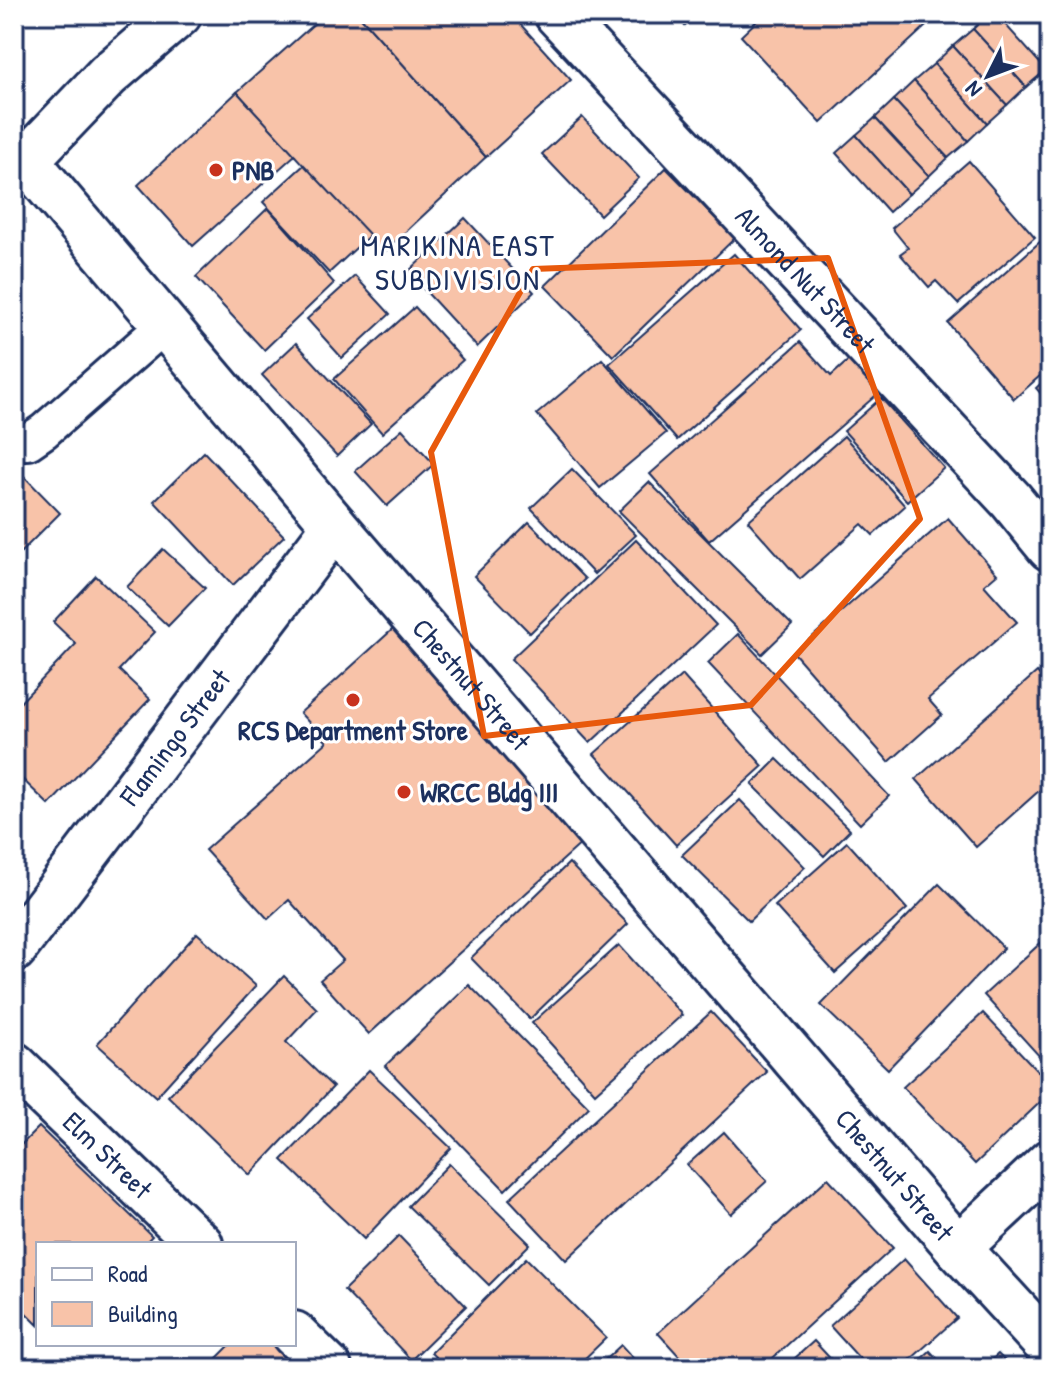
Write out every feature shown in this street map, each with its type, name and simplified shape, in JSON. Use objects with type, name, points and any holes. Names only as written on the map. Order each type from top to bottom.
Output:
[{"type":"street","points":[[20,167],[108,75],[179,14]]},
{"type":"street","name":"Almond Nut Street","points":[[557,14],[1011,500],[1050,548]]},
{"type":"street","name":"Chestnut Street","points":[[20,167],[165,325],[958,1248],[1050,1348]]},
{"type":"street","name":"Flamingo Street","points":[[14,949],[335,526]]},
{"type":"street","name":"Elm Street","points":[[14,1065],[198,1242]]},
{"type":"street","points":[[958,1248],[1050,1162]]},
{"type":"street","points":[[296,1336],[329,1368]]},
{"type":"lane","points":[[14,442],[28,442],[44,431],[165,325]]},
{"type":"highlighted area","points":[[828,258],[920,519],[751,705],[484,736],[431,452],[533,269]]},
{"type":"building","points":[[325,14],[358,14],[486,157],[383,253],[237,92]]},
{"type":"building","points":[[358,14],[511,14],[571,80],[486,157]]},
{"type":"building","points":[[675,14],[699,14],[685,26]]},
{"type":"building","points":[[764,14],[939,14],[821,123],[741,36]]},
{"type":"building","points":[[989,14],[996,14],[1046,70],[1026,87],[973,29]]},
{"type":"building","points":[[1032,14],[1050,14],[1050,36]]},
{"type":"building","points":[[973,29],[1026,87],[1007,105],[953,46]]},
{"type":"building","points":[[953,46],[1007,105],[987,123],[934,64]]},
{"type":"building","points":[[934,64],[987,123],[968,141],[914,81]]},
{"type":"building","points":[[914,81],[968,141],[948,158],[894,100]]},
{"type":"building","name":"PNB","points":[[237,92],[295,155],[193,246],[138,185]]},
{"type":"building","points":[[894,100],[948,158],[929,176],[875,118]]},
{"type":"building","points":[[582,117],[639,178],[600,215],[542,154]]},
{"type":"building","points":[[875,118],[929,176],[909,194],[856,135]]},
{"type":"building","points":[[856,135],[909,194],[889,212],[836,153]]},
{"type":"building","points":[[969,161],[1035,237],[958,304],[936,281],[929,287],[900,254],[908,248],[892,228]]},
{"type":"building","points":[[304,165],[370,235],[329,273],[263,202]]},
{"type":"building","points":[[666,168],[735,238],[613,356],[545,286]]},
{"type":"building","points":[[268,208],[334,283],[264,350],[196,277]]},
{"type":"building","points":[[465,218],[534,292],[477,347],[408,272]]},
{"type":"building","points":[[1050,233],[1050,367],[1014,399],[948,323]]},
{"type":"building","points":[[734,254],[801,330],[677,440],[609,364]]},
{"type":"building","points":[[355,276],[390,314],[342,358],[307,319]]},
{"type":"building","points":[[415,307],[463,360],[382,433],[334,379]]},
{"type":"building","points":[[800,342],[831,376],[851,358],[881,391],[709,541],[650,474]]},
{"type":"building","points":[[296,343],[371,424],[337,456],[262,375]]},
{"type":"building","points":[[602,359],[666,433],[600,488],[537,414]]},
{"type":"building","points":[[1050,375],[1050,404],[1036,388]]},
{"type":"building","points":[[881,398],[944,468],[907,501],[844,431]]},
{"type":"building","points":[[402,429],[434,464],[387,506],[355,471]]},
{"type":"building","points":[[844,436],[905,506],[873,535],[862,524],[800,579],[748,521]]},
{"type":"building","points":[[204,452],[284,536],[233,585],[154,501]]},
{"type":"building","points":[[14,466],[60,513],[14,559]]},
{"type":"building","points":[[572,469],[636,535],[594,574],[531,508]]},
{"type":"building","points":[[649,482],[792,625],[762,654],[619,511]]},
{"type":"building","points":[[948,518],[997,574],[984,585],[1017,622],[928,699],[942,715],[889,762],[794,653]]},
{"type":"building","points":[[529,522],[585,579],[530,633],[474,576]]},
{"type":"building","points":[[636,540],[716,625],[590,743],[511,659]]},
{"type":"building","points":[[163,549],[205,588],[168,626],[127,587]]},
{"type":"building","points":[[96,576],[155,632],[119,670],[150,699],[49,805],[14,771],[14,709],[76,644],[53,622]]},
{"type":"building","name":"WRCC Bldg III","points":[[393,629],[583,842],[369,1034],[320,980],[343,960],[289,900],[268,919],[205,850],[327,742],[300,713]]},
{"type":"building","points":[[738,634],[889,796],[860,824],[708,663]]},
{"type":"building","points":[[1037,672],[1050,687],[1050,781],[976,847],[916,779]]},
{"type":"building","points":[[682,675],[763,766],[676,845],[594,754]]},
{"type":"building","points":[[777,759],[850,830],[824,856],[752,784]]},
{"type":"building","points":[[740,800],[805,867],[749,921],[682,855]]},
{"type":"building","points":[[847,842],[907,909],[835,973],[775,906]]},
{"type":"building","points":[[569,863],[628,924],[530,1019],[471,958]]},
{"type":"building","points":[[939,884],[1004,948],[888,1069],[821,1005]]},
{"type":"building","points":[[197,933],[256,986],[156,1097],[97,1044]]},
{"type":"building","points":[[1045,939],[1050,944],[1050,1068],[984,995]]},
{"type":"building","points":[[619,945],[682,1015],[595,1093],[532,1023]]},
{"type":"building","points":[[284,976],[317,1009],[286,1042],[333,1087],[250,1175],[168,1096]]},
{"type":"building","points":[[469,985],[589,1107],[505,1190],[385,1066]]},
{"type":"building","points":[[711,1012],[767,1072],[566,1260],[509,1199]]},
{"type":"building","points":[[983,1013],[1050,1084],[1050,1093],[975,1164],[903,1087]]},
{"type":"building","points":[[369,1070],[451,1148],[364,1239],[282,1160]]},
{"type":"building","points":[[39,1127],[152,1236],[146,1242],[36,1242],[36,1323],[14,1301],[14,1152]]},
{"type":"building","points":[[724,1132],[767,1181],[731,1214],[687,1165]]},
{"type":"building","points":[[449,1164],[530,1244],[489,1285],[408,1206]]},
{"type":"building","points":[[828,1178],[893,1248],[762,1368],[690,1368],[658,1333]]},
{"type":"building","points":[[399,1236],[466,1306],[411,1360],[344,1290]]},
{"type":"building","points":[[526,1258],[606,1338],[575,1368],[447,1368],[431,1353]]},
{"type":"building","points":[[904,1259],[957,1318],[901,1368],[868,1368],[830,1326]]},
{"type":"building","points":[[814,1341],[839,1368],[784,1368]]},
{"type":"building","points":[[621,1345],[642,1368],[596,1368]]},
{"type":"building","points":[[229,1346],[279,1346],[301,1368],[207,1368]]},
{"type":"building","points":[[930,1351],[946,1368],[911,1368]]},
{"type":"building","points":[[998,1354],[1012,1368],[983,1368]]},
{"type":"place","name":"PNB","points":[[216,170]]},
{"type":"place","name":"RCS Department Store","points":[[353,700]]},
{"type":"place","name":"WRCC Bldg III","points":[[404,792]]},
{"type":"district","name":"MARIKINA EAST SUBDIVISION","points":[[458,262]]}]
